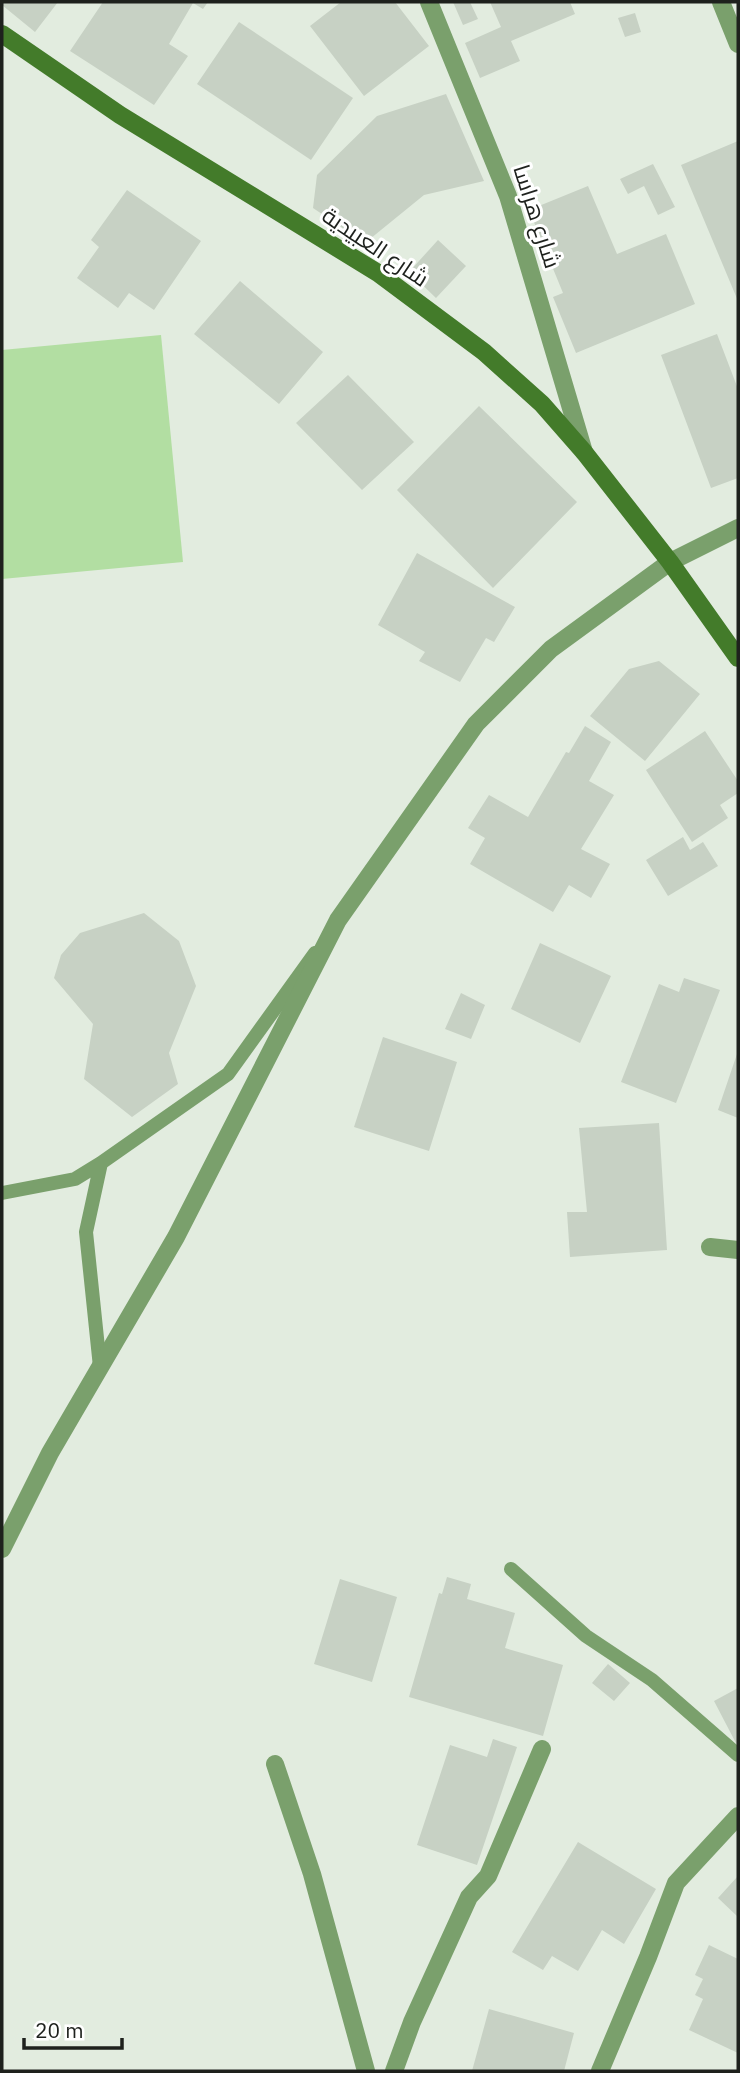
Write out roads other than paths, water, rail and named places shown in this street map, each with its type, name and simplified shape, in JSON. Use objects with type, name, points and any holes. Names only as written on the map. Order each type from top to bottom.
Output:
[{"type":"main road","name":"شارع العبيدية","points":[[2,34],[120,115],[378,273],[484,352],[542,404],[584,452],[670,562],[738,658]]},
{"type":"street","name":"شارع هراسا","points":[[429,2],[508,196],[584,452]]},
{"type":"street","points":[[721,2],[738,44]]},
{"type":"street","points":[[2,1549],[50,1453],[176,1237],[338,920],[476,724],[551,649],[670,562],[738,528]]},
{"type":"street","points":[[710,1247],[738,1250]]},
{"type":"street","points":[[394,2071],[417,2009],[469,1897],[488,1876],[542,1749]]},
{"type":"street","points":[[275,1764],[312,1874],[366,2071]]},
{"type":"street","points":[[600,2071],[676,1883],[738,1816]]},
{"type":"lane","points":[[6,1188],[75,1180],[228,1074],[338,920]]},
{"type":"lane","points":[[100,1367],[86,1232],[101,1163]]},
{"type":"lane","points":[[511,1569],[586,1636],[652,1680],[738,1755]]}]
